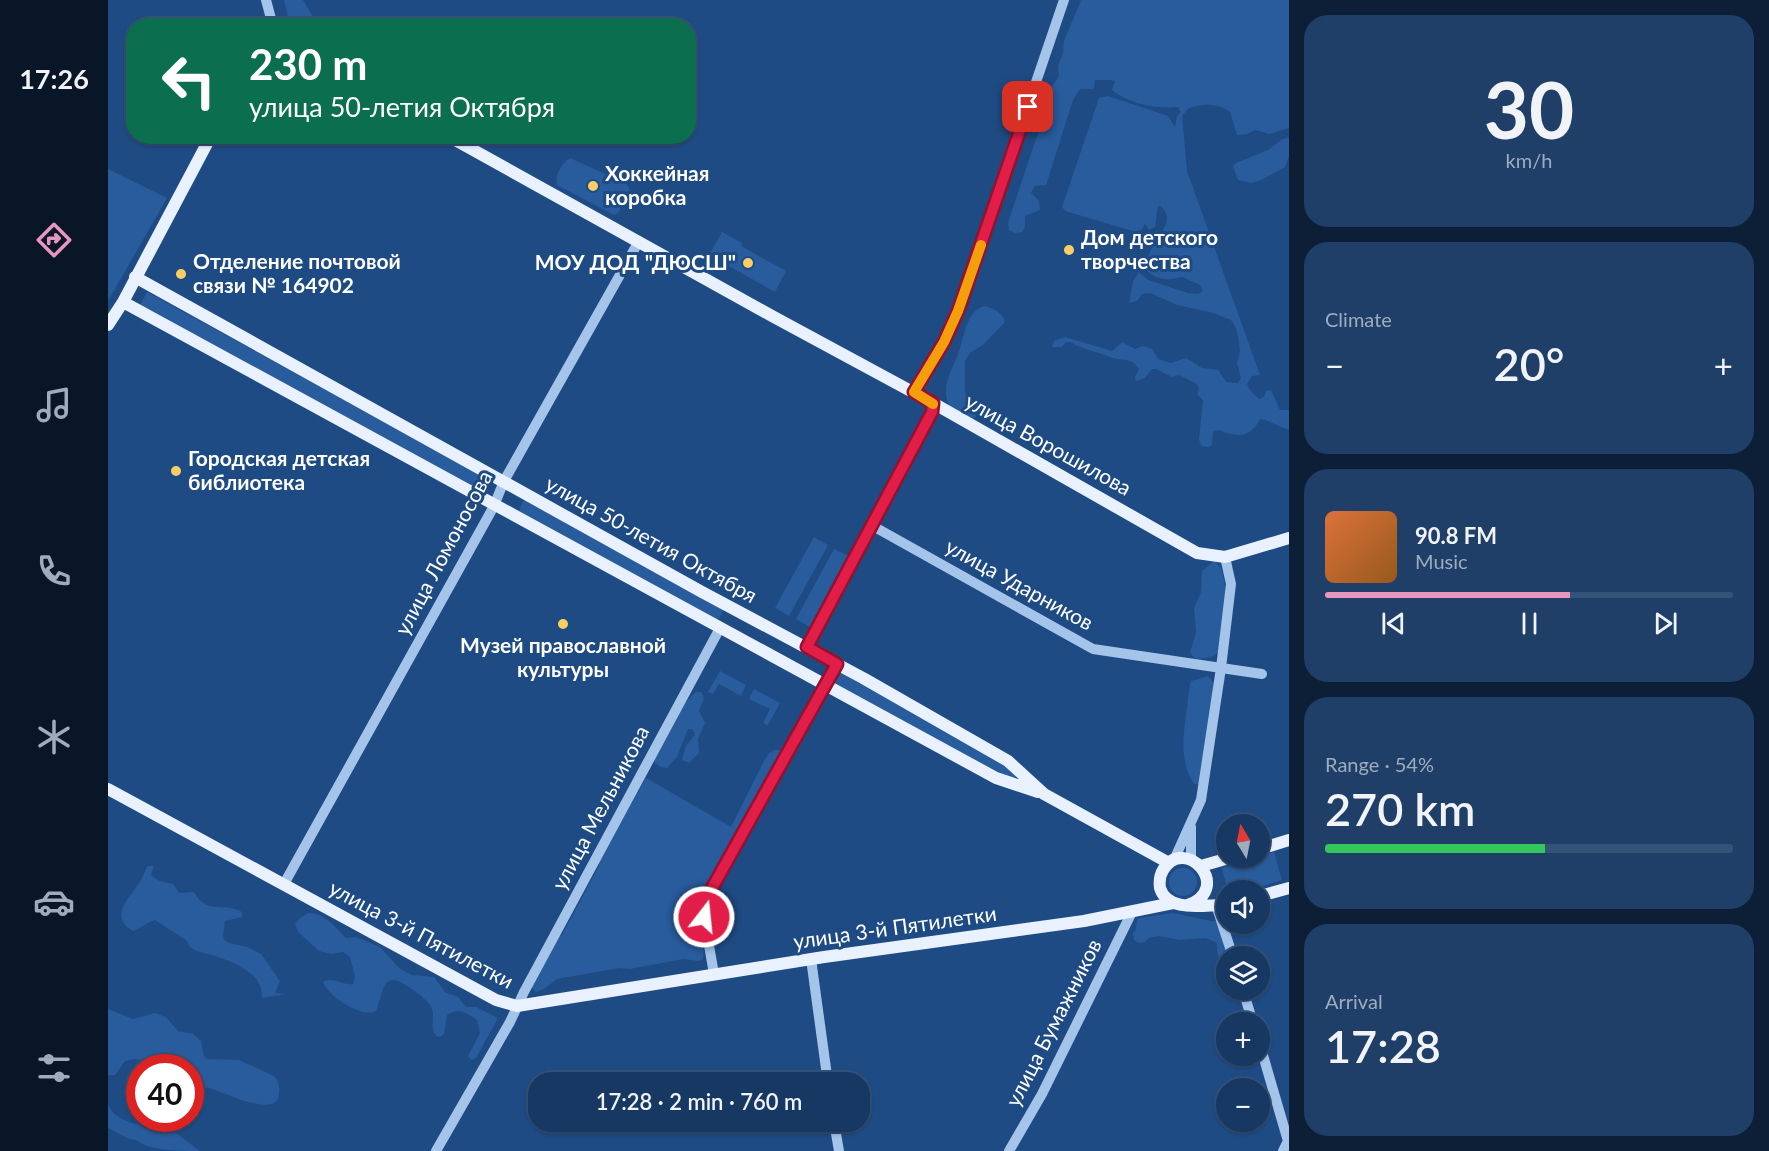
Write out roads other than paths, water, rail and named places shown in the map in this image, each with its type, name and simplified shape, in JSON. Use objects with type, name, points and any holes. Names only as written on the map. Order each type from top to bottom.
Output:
[{"type":"main road","points":[[108,325],[123,302],[207,144]]},
{"type":"main road","name":"улица Ворошилова","points":[[463,144],[914,392],[1197,553],[1225,557],[1289,538]]},
{"type":"main road","name":"улица 50-летия Октября","points":[[135,277],[702,592],[807,647],[1008,761],[1044,794]]},
{"type":"main road","name":"улица 50-летия Октября","points":[[123,302],[996,778],[1044,794],[1141,847],[1166,869]]},
{"type":"main road","name":"улица 3-й Пятилетки","points":[[108,789],[496,1000],[517,1006],[811,959],[1084,921],[1173,903]]},
{"type":"main road","points":[[1270,846],[1289,840]]},
{"type":"main road","points":[[1132,912],[1153,897],[1166,869],[1182,858],[1196,863],[1216,860]]},
{"type":"main road","points":[[1196,863],[1216,895]]},
{"type":"main road","points":[[1166,869],[1164,895],[1173,903],[1216,905]]},
{"type":"main road","points":[[1188,905],[1204,894],[1207,880]]},
{"type":"main road","points":[[1270,893],[1289,888]]},
{"type":"street","points":[[266,0],[270,18]]},
{"type":"street","points":[[914,392],[944,342],[958,311],[1064,0]]},
{"type":"street","name":"улица Ломоносова","points":[[284,884],[494,506],[504,481],[639,241]]},
{"type":"street","points":[[807,647],[932,412],[933,403]]},
{"type":"street","name":"улица Ударников","points":[[871,525],[1093,649],[1262,674]]},
{"type":"street","points":[[1166,869],[1201,800],[1231,584],[1225,557]]},
{"type":"street","name":"улица Мельникова","points":[[436,1151],[510,1022],[720,628]]},
{"type":"street","points":[[714,974],[704,917],[705,903],[837,664]]},
{"type":"street","points":[[1191,821],[1196,863]]},
{"type":"street","name":"улица Бумажников","points":[[1009,1151],[1042,1094],[1132,912]]},
{"type":"street","points":[[811,959],[826,1072]]},
{"type":"street","points":[[1266,1066],[1289,1142],[1283,1151]]},
{"type":"street","points":[[836,1132],[839,1151]]},
{"type":"place","name":"Хоккейная коробка","points":[[593,186]]},
{"type":"place","name":"Дом детского творчества","points":[[1069,250]]},
{"type":"place","name":"МОУ ДОД \"ДЮСШ\"","points":[[748,263]]},
{"type":"place","name":"Отделение почтовой связи № 164902","points":[[181,274]]},
{"type":"place","name":"Городская детская библиотека","points":[[176,471]]},
{"type":"place","name":"Музей православной культуры","points":[[563,624]]}]
